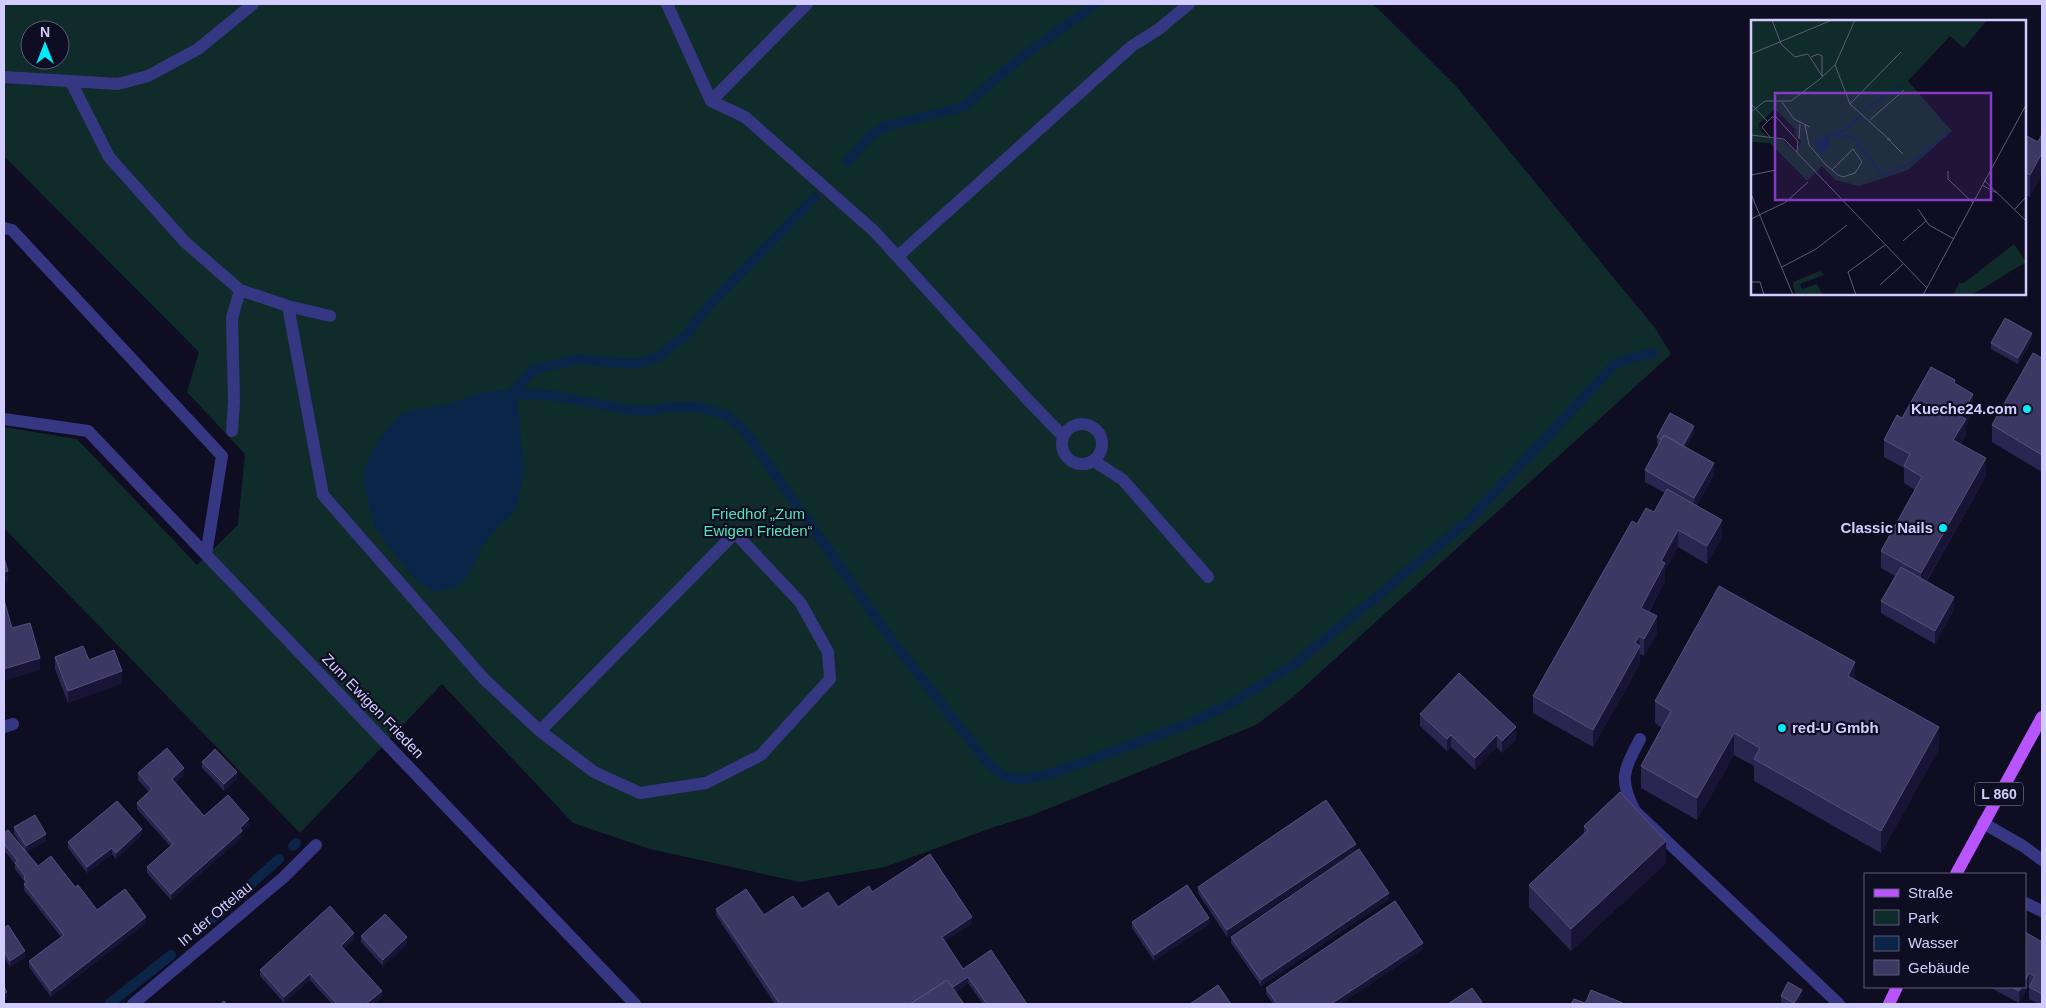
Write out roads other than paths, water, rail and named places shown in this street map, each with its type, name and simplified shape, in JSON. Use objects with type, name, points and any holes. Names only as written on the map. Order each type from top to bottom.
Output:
[{"type":"main road","name":"L 860","points":[[1959,873],[1983,823],[2042,717]]},
{"type":"main road","points":[[1888,1004],[1897,988]]},
{"type":"street","points":[[4,77],[118,84],[148,76],[198,49],[253,4]]},
{"type":"street","points":[[667,4],[711,101],[744,118],[875,232],[1026,399],[1063,436]]},
{"type":"street","points":[[711,101],[807,4]]},
{"type":"street","points":[[898,256],[1132,46],[1159,29],[1189,4]]},
{"type":"street","points":[[71,82],[109,158],[185,242],[240,290],[288,306],[330,316]]},
{"type":"street","points":[[4,228],[12,230],[222,456],[206,555]]},
{"type":"street","points":[[232,432],[234,402],[232,318],[240,290]]},
{"type":"street","points":[[288,306],[323,495],[484,680],[540,731],[594,772],[640,793],[706,783],[760,755],[830,680],[828,652],[800,602],[734,533],[540,731]]},
{"type":"street","name":"Zum Ewigen Frieden","points":[[4,419],[88,431],[635,1004]]},
{"type":"street","points":[[1084,424],[1095,429],[1102,439],[1101,451],[1094,461],[1081,465],[1069,460],[1062,449],[1063,436],[1071,427],[1084,424]]},
{"type":"street","points":[[1094,461],[1124,480],[1208,578]]},
{"type":"street","points":[[1640,739],[1625,768],[1626,794],[1635,811],[1839,1004]]},
{"type":"street","points":[[1983,823],[2023,846],[2042,860]]},
{"type":"street","name":"In der Ottelau","points":[[133,1004],[284,877],[316,845]]},
{"type":"street","points":[[2026,903],[2042,911]]},
{"type":"water","points":[[501,390],[511,394],[518,403],[524,469],[518,504],[512,515],[484,543],[467,577],[455,588],[434,592],[417,581],[390,549],[374,525],[364,487],[363,477],[366,465],[380,438],[398,416],[416,409],[442,406],[480,393]]},
{"type":"waterway","points":[[847,162],[869,137],[886,126],[963,107],[1018,60],[1096,4]]},
{"type":"waterway","points":[[509,397],[533,370],[578,359],[616,363],[641,363],[658,357],[685,336],[709,305],[815,197]]},
{"type":"waterway","points":[[511,394],[550,395],[625,409],[649,411],[669,407],[699,407],[726,415],[743,429],[891,639],[987,762],[1005,777],[1024,779],[1050,774],[1186,725],[1230,704],[1295,664],[1468,521],[1615,364],[1653,353]]},
{"type":"waterway","points":[[293,846],[296,843]]},
{"type":"waterway","points":[[204,926],[279,859]]},
{"type":"waterway","points":[[109,1004],[171,955]]},
{"type":"place","name":"Kueche24.com","points":[[2027,409]]},
{"type":"place","name":"Classic Nails","points":[[1943,528]]},
{"type":"place","name":"red-U Gmbh","points":[[1782,728]]},
{"type":"park label","name":"Friedhof „Zum Ewigen Frieden“","points":[[758,522]]}]
